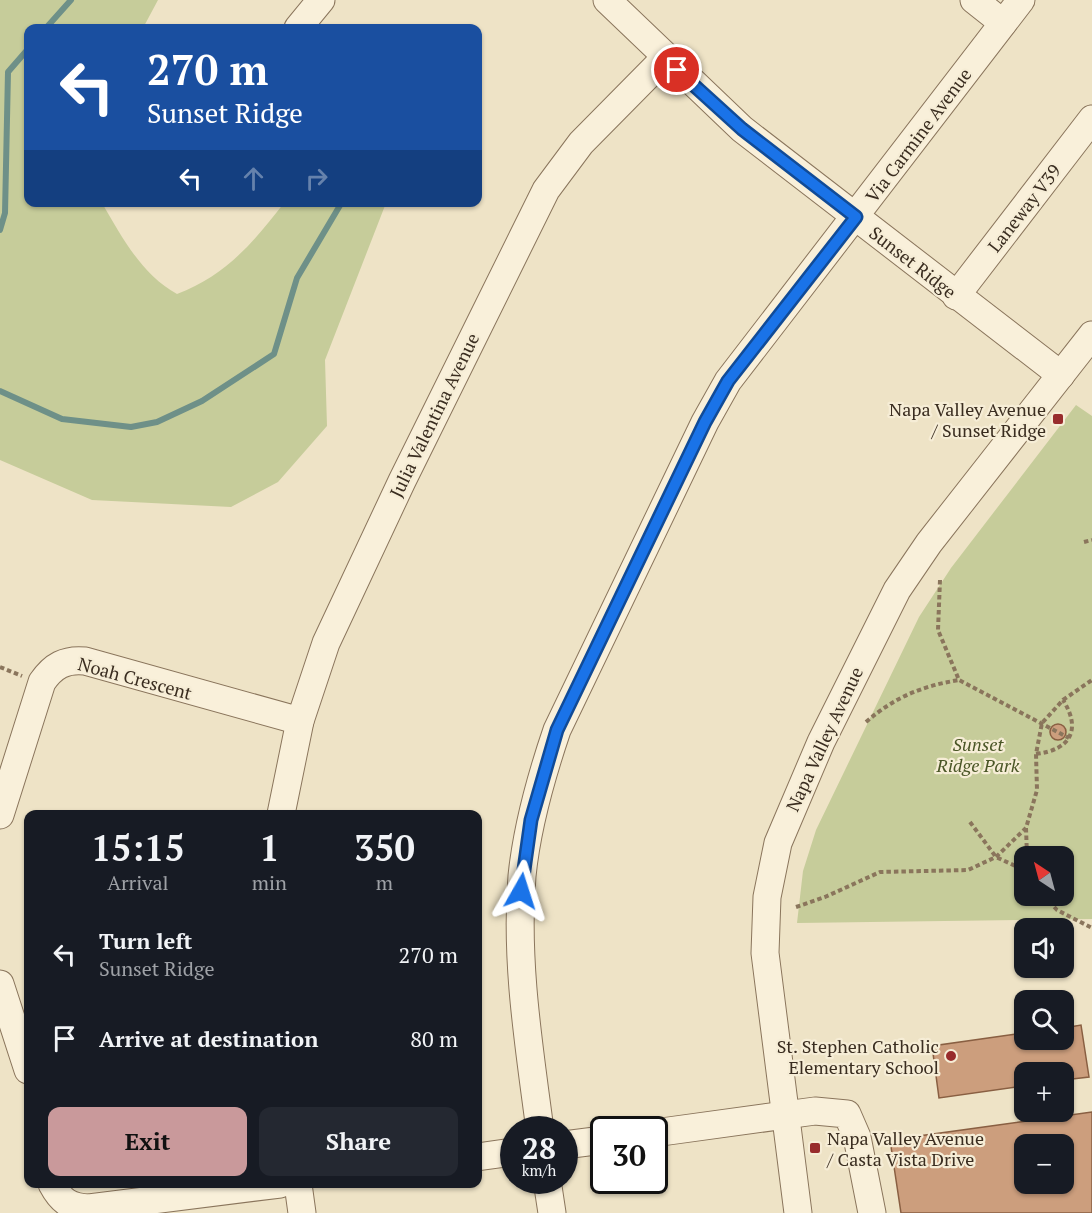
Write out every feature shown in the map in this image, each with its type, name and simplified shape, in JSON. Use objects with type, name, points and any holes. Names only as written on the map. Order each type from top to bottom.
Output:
[{"type":"street","points":[[301,24],[321,0]]},
{"type":"street","name":"Sunset Ridge","points":[[607,0],[742,129],[1061,375]]},
{"type":"street","points":[[974,0],[1003,23]]},
{"type":"street","name":"Via Carmine Avenue","points":[[538,1116],[522,984],[519,925],[522,874],[531,820],[557,730],[705,422],[728,381],[1021,0]]},
{"type":"street","name":"Julia Valentina Avenue","points":[[282,810],[300,721],[326,643],[348,593],[546,190],[581,143],[666,58]]},
{"type":"street","name":"Laneway V39","points":[[956,296],[1092,119]]},
{"type":"street","name":"Napa Valley Avenue","points":[[798,1213],[768,987],[764,926],[771,874],[785,822],[897,590],[929,543],[1092,335]]},
{"type":"street","name":"Noah Crescent","points":[[0,815],[42,682],[50,670],[62,663],[85,661],[300,721]]},
{"type":"street","points":[[0,984],[24,1058]]},
{"type":"street","points":[[668,1131],[815,1111],[848,1114],[857,1137],[872,1213]]},
{"type":"street","points":[[482,1156],[500,1154]]},
{"type":"street","points":[[54,1188],[59,1197],[72,1208],[88,1208],[248,1188]]},
{"type":"street","points":[[299,1188],[302,1213]]},
{"type":"street","points":[[549,1194],[552,1213]]},
{"type":"path","points":[[1084,542],[1092,540]]},
{"type":"path","points":[[940,580],[938,630],[960,680]]},
{"type":"path","points":[[0,667],[27,678]]},
{"type":"path","points":[[866,722],[885,705],[906,693],[960,680],[1069,738]]},
{"type":"path","points":[[1027,846],[1026,828],[1037,790],[1036,754],[1042,723],[1063,700],[1092,680]]},
{"type":"path","points":[[1036,754],[1058,749],[1069,738],[1072,730],[1072,717],[1063,700]]},
{"type":"path","points":[[970,822],[996,857],[1014,865]]},
{"type":"path","points":[[796,907],[825,897],[880,872],[968,870],[996,857],[1026,828]]},
{"type":"path","points":[[1053,906],[1092,928]]},
{"type":"green space","points":[[0,0],[158,0],[145,24],[24,24],[24,207],[104,207],[143,265],[164,286],[177,294],[194,287],[224,268],[249,245],[281,207],[384,207],[325,360],[327,426],[278,482],[231,507],[92,500],[0,460]]},
{"type":"green space","name":"Sunset Ridge Park","points":[[1076,405],[1092,416],[1092,919],[1014,918],[1014,920],[797,923],[803,871],[816,830],[919,617],[951,568]]},
{"type":"building","points":[[1055,724],[1061,724],[1066,732],[1064,738],[1055,740],[1050,735],[1050,729]]},
{"type":"building","points":[[1081,1025],[1089,1077],[1074,1079],[1074,1062],[1014,1062],[1014,1087],[939,1098],[932,1046],[1014,1034],[1014,1050],[1074,1050],[1074,1026]]},
{"type":"building","points":[[1092,1112],[1092,1213],[901,1213],[890,1140],[1020,1122],[1074,1122],[1074,1114]]},
{"type":"waterway","points":[[50,24],[71,0]]},
{"type":"waterway","points":[[0,230],[5,213],[8,72],[24,54]]},
{"type":"waterway","points":[[0,391],[62,419],[131,427],[157,422],[202,401],[274,354],[297,278],[339,207]]},
{"type":"place","name":"Napa Valley Avenue / Sunset Ridge","points":[[1058,419]]},
{"type":"place","name":"St. Stephen Catholic Elementary School","points":[[951,1056]]},
{"type":"place","name":"Napa Valley Avenue / Casta Vista Drive","points":[[815,1148]]},
{"type":"route","points":[[521,891],[531,820],[557,730],[705,422],[728,381],[856,217],[742,129],[677,70]]}]
